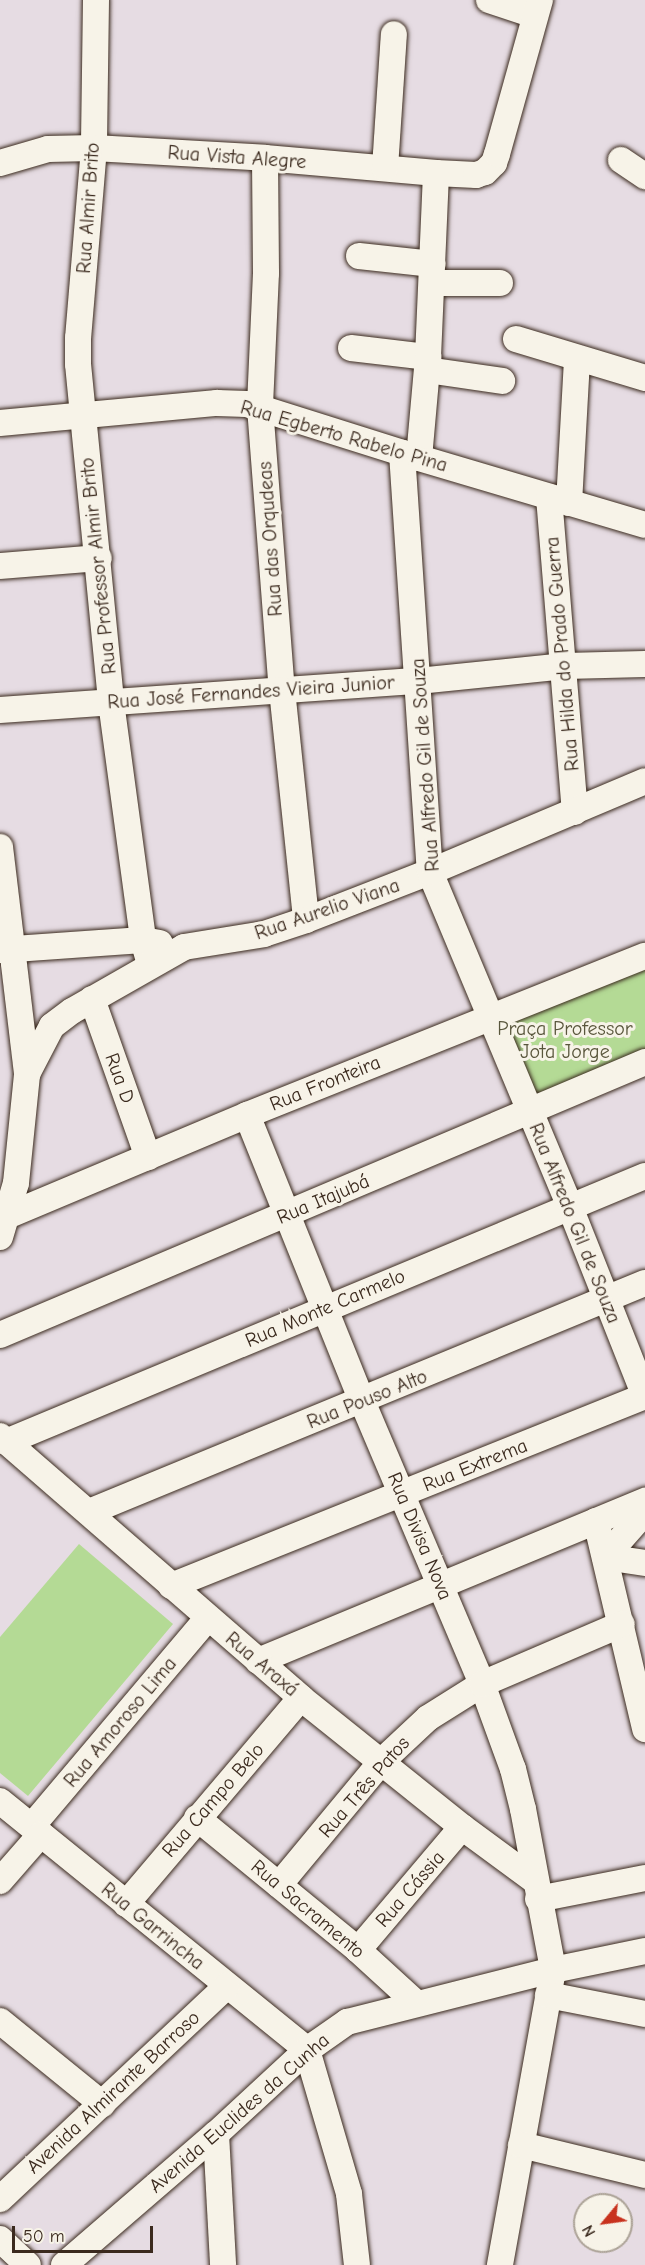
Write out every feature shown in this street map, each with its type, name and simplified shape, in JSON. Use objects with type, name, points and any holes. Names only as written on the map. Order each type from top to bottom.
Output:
[{"type":"street","name":"Rua Almir Brito","points":[[83,416],[78,338],[94,148],[96,0]]},
{"type":"street","points":[[489,0],[537,8]]},
{"type":"street","name":"Rua Vista Alegre","points":[[0,163],[48,149],[94,148],[265,158],[476,175],[485,172],[494,163],[537,8]]},
{"type":"street","points":[[384,168],[394,34]]},
{"type":"street","name":"Rua das Orqudeas","points":[[265,158],[266,273],[260,407],[282,690],[306,920]]},
{"type":"street","points":[[621,160],[645,176]]},
{"type":"street","name":"Rua Alfredo Gil de Souza","points":[[436,173],[427,364],[411,456],[418,681],[430,872],[570,1207],[645,1396]]},
{"type":"street","points":[[359,256],[433,273],[500,283]]},
{"type":"street","points":[[516,339],[645,378]]},
{"type":"street","points":[[351,348],[502,381]]},
{"type":"street","name":"Rua Hilda do Prado Guerra","points":[[575,812],[565,666],[559,500],[577,358]]},
{"type":"street","name":"Rua Egberto Rabelo Pina","points":[[0,423],[217,404],[247,404],[411,456],[645,525]]},
{"type":"street","name":"Rua Professor Almir Brito","points":[[83,416],[99,558],[111,702],[143,940],[150,965]]},
{"type":"street","points":[[0,566],[99,558]]},
{"type":"street","name":"Rua José Fernandes Vieira Junior","points":[[0,710],[418,681],[565,666],[645,664]]},
{"type":"street","name":"Rua Aurelio Viana","points":[[3,1227],[27,1074],[52,1026],[92,999],[184,948],[264,934],[306,920],[430,872],[645,781]]},
{"type":"street","points":[[0,846],[6,950],[27,1074]]},
{"type":"street","points":[[6,950],[143,940],[184,948]]},
{"type":"street","name":"Rua Fronteira","points":[[3,1227],[148,1157],[247,1115],[645,956]]},
{"type":"street","name":"Rua D","points":[[92,999],[148,1157]]},
{"type":"street","name":"Rua Itajubá","points":[[0,1335],[645,1062]]},
{"type":"street","name":"Rua Divisa Nova","points":[[247,1115],[363,1401],[482,1684],[513,1769],[553,1970]]},
{"type":"street","name":"Rua Monte Carmelo","points":[[3,1439],[645,1176]]},
{"type":"street","name":"Rua Pouso Alto","points":[[89,1512],[645,1283]]},
{"type":"street","name":"Rua Extrema","points":[[171,1586],[645,1396]]},
{"type":"street","name":"Rua Araxá","points":[[3,1439],[301,1698],[382,1761],[536,1890]]},
{"type":"street","points":[[258,1661],[645,1500]]},
{"type":"street","points":[[605,1557],[645,1512]]},
{"type":"street","points":[[596,1521],[644,1714]]},
{"type":"street","points":[[605,1557],[645,1563]]},
{"type":"street","name":"Rua Amoroso Lima","points":[[0,1881],[36,1830],[208,1618]]},
{"type":"street","name":"Rua Três Patos","points":[[279,1886],[382,1761],[428,1718],[482,1684],[622,1624]]},
{"type":"street","name":"Rua Campo Belo","points":[[126,1904],[301,1698]]},
{"type":"street","name":"Rua Garrincha","points":[[0,1801],[307,2050]]},
{"type":"street","name":"Rua Sacramento","points":[[197,1818],[358,1950],[416,2003]]},
{"type":"street","name":"Rua Cássia","points":[[358,1950],[462,1827]]},
{"type":"street","points":[[536,1890],[645,1878]]},
{"type":"street","name":"Avenida Euclides da Cunha","points":[[64,2265],[216,2134],[307,2050],[347,2022],[553,1970],[645,1951]]},
{"type":"street","points":[[500,2265],[553,1970]]},
{"type":"street","name":"Avenida Almirante Barroso","points":[[0,2199],[227,1986]]},
{"type":"street","points":[[548,1995],[645,2014]]},
{"type":"street","points":[[0,2021],[102,2104]]},
{"type":"street","points":[[307,2050],[349,2194],[357,2265]]},
{"type":"street","points":[[216,2134],[223,2265]]},
{"type":"street","points":[[521,2145],[645,2175]]},
{"type":"street","points":[[0,2239],[28,2265]]},
{"type":"green space","name":"Praça Professor Jota Jorge","points":[[645,966],[645,1050],[534,1096],[504,1021]]},
{"type":"green space","points":[[79,1544],[173,1624],[28,1796],[0,1773],[0,1637]]}]
